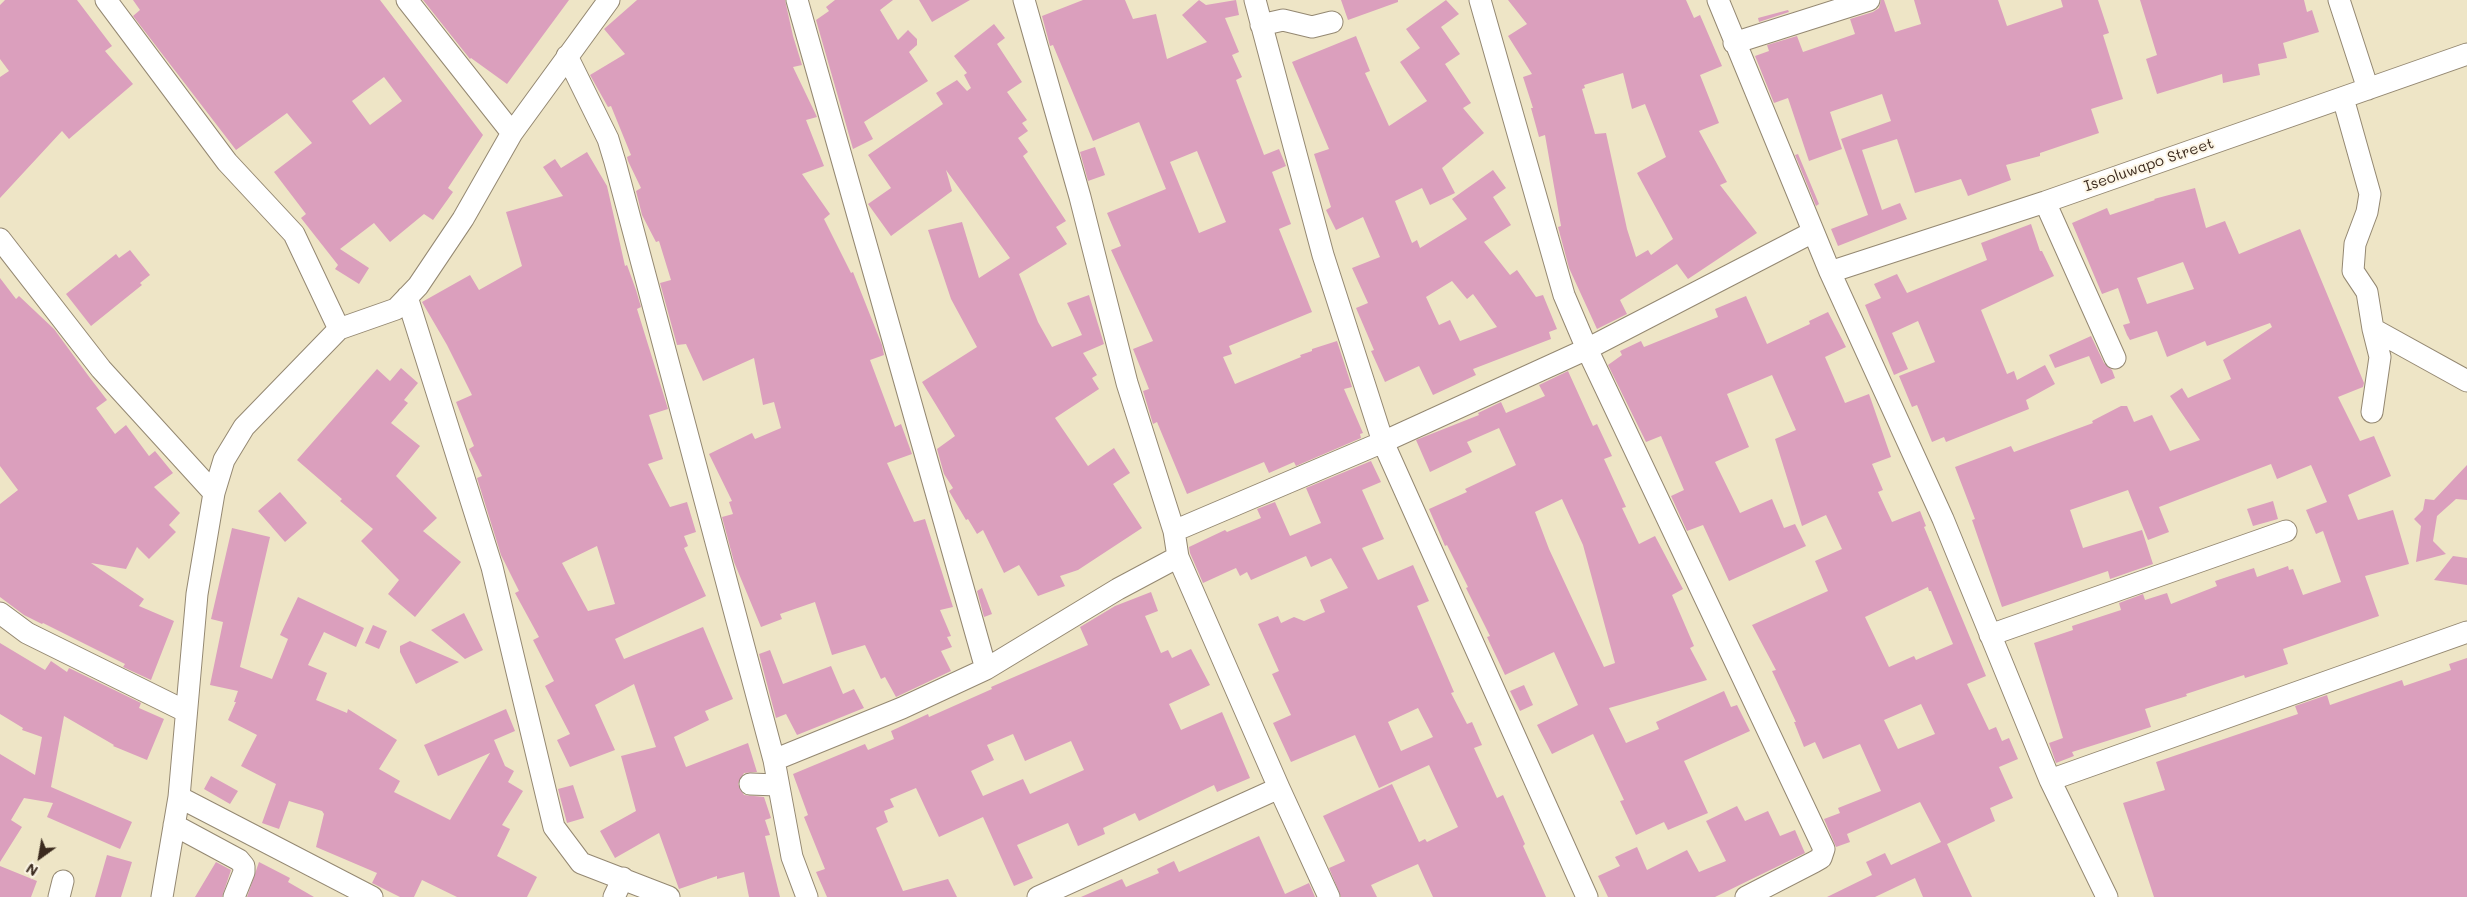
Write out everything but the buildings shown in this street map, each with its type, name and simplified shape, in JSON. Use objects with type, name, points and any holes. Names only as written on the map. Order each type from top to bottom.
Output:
[{"type":"street","points":[[106,0],[227,162],[294,234],[339,329]]},
{"type":"street","points":[[407,0],[512,133]]},
{"type":"street","points":[[162,897],[179,797],[196,594],[214,493],[224,460],[244,427],[339,329],[396,309],[418,286],[464,219],[512,133],[609,0]]},
{"type":"street","points":[[797,0],[986,669]]},
{"type":"street","points":[[1024,0],[1080,197],[1126,383],[1174,530],[1178,557],[1278,788],[1329,897]]},
{"type":"street","points":[[1255,0],[1323,255],[1383,442],[1587,897]]},
{"type":"street","points":[[1480,0],[1564,295],[1587,349],[1824,849],[1821,858],[1746,897]]},
{"type":"street","points":[[1718,0],[1734,43],[1830,272],[1943,519],[2050,780],[2107,897]]},
{"type":"street","points":[[1734,43],[1869,0]]},
{"type":"street","points":[[2339,0],[2368,89]]},
{"type":"street","points":[[1262,24],[1283,20],[1312,27],[1332,22]]},
{"type":"street","name":"Iseoluwapo Street","points":[[1830,272],[2046,202],[2467,54]]},
{"type":"street","points":[[567,56],[608,139],[774,760],[777,785],[792,857],[806,897]]},
{"type":"street","points":[[2343,98],[2370,194],[2367,212],[2355,244],[2354,271],[2367,292],[2380,357],[2372,412]]},
{"type":"street","points":[[2046,202],[2115,358]]},
{"type":"street","points":[[1174,530],[1383,442],[1587,349],[1814,232]]},
{"type":"street","points":[[0,239],[101,369],[214,493]]},
{"type":"street","points":[[407,298],[492,567],[554,827],[581,863],[669,897]]},
{"type":"street","points":[[2373,329],[2467,381]]},
{"type":"street","points":[[1990,635],[2286,531]]},
{"type":"street","points":[[774,760],[902,708],[986,669],[1118,589],[1178,557]]},
{"type":"street","points":[[0,613],[27,633],[185,711]]},
{"type":"street","points":[[2050,780],[2467,632]]},
{"type":"street","points":[[750,784],[777,785]]},
{"type":"street","points":[[1038,897],[1278,788]]},
{"type":"street","points":[[179,797],[359,894]]},
{"type":"street","points":[[174,825],[239,860],[244,866],[244,872],[234,897]]},
{"type":"street","points":[[614,897],[623,878]]}]
